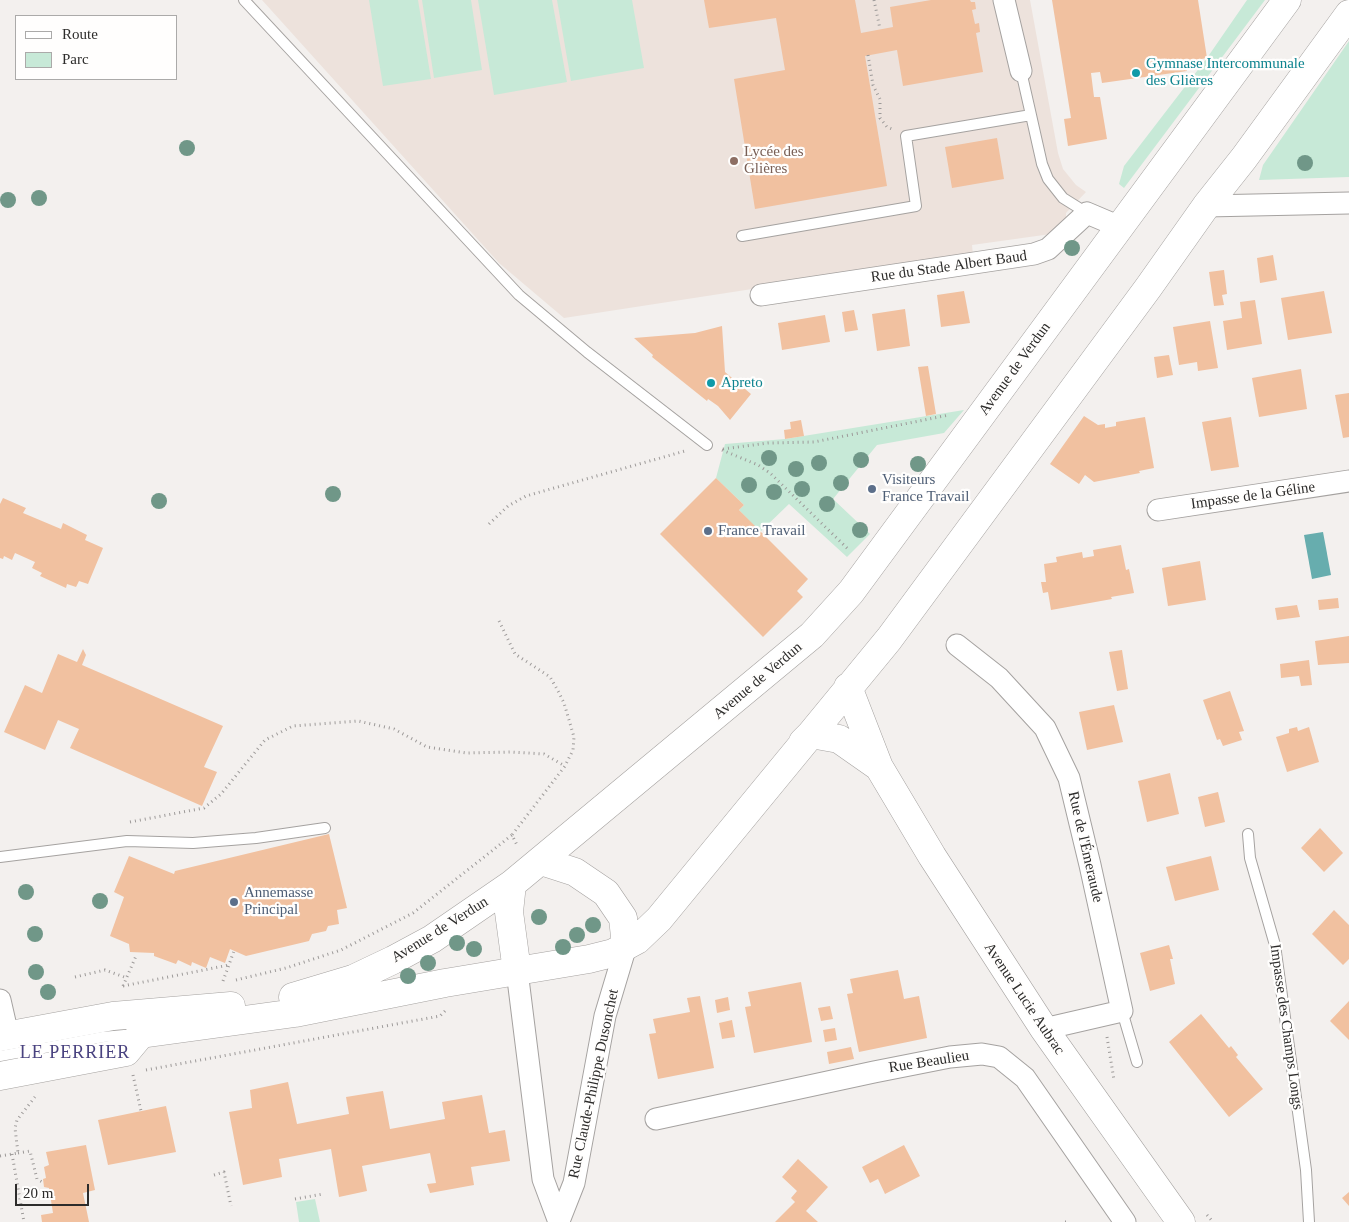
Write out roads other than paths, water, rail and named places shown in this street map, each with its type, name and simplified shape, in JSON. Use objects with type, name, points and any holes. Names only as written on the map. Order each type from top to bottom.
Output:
[{"type":"street","points":[[1004,0],[1021,71]]},
{"type":"street","name":"Avenue de Verdun","points":[[3,1043],[113,1016],[256,1004],[315,992],[359,976],[409,952],[432,939],[528,872],[812,634],[851,592],[1287,0]]},
{"type":"street","points":[[0,1076],[126,1052],[141,1034],[295,1013],[599,957],[626,946],[645,933],[660,919],[848,686],[889,639],[1349,14]]},
{"type":"street","points":[[1206,206],[1349,203]]},
{"type":"street","points":[[1087,212],[1120,227]]},
{"type":"street","name":"Rue du Stade Albert Baud","points":[[761,295],[1034,254],[1048,249],[1087,212]]},
{"type":"street","name":"Impasse de la Géline","points":[[1158,510],[1349,481]]},
{"type":"street","name":"Rue de l'Émeraude","points":[[957,645],[999,678],[1021,700],[1045,728],[1058,751],[1069,778],[1112,1013]]},
{"type":"street","name":"Avenue Lucie Aubrac","points":[[848,686],[879,767],[937,864],[1044,1029],[1192,1217]]},
{"type":"street","name":"Avenue Lucie Aubrac","points":[[803,742],[811,734],[839,739],[879,767]]},
{"type":"street","points":[[517,971],[509,912],[528,872],[575,872],[606,893],[623,918],[626,946]]},
{"type":"street","name":"Rue Claude-Philippe Dusonchet","points":[[559,1221],[574,1183],[605,1016],[626,946]]},
{"type":"street","name":"Rue Claude-Philippe Dusonchet","points":[[517,971],[543,1179],[559,1221]]},
{"type":"street","points":[[0,1000],[3,1043]]},
{"type":"street","points":[[1044,1029],[1112,1013]]},
{"type":"street","name":"Rue Beaulieu","points":[[656,1119],[950,1057],[982,1054],[999,1057],[1012,1065],[1025,1078],[1125,1222]]},
{"type":"lane","points":[[244,0],[519,295],[586,352],[707,445]]},
{"type":"lane","points":[[1021,71],[1048,178],[1063,198],[1087,212]]},
{"type":"lane","points":[[742,236],[916,206],[906,136],[1031,115]]},
{"type":"lane","points":[[0,858],[127,841],[193,843],[256,838],[325,828]]},
{"type":"lane","name":"Impasse des Champs Longs","points":[[1248,834],[1250,858],[1275,945],[1306,1170],[1309,1222]]},
{"type":"lane","points":[[1112,1013],[1137,1062]]},
{"type":"lane","points":[[3,1043],[141,1034]]},
{"type":"water","points":[[1323,532],[1331,575],[1312,579],[1304,535]]},
{"type":"place","name":"Gymnase Intercommunale des Glières","points":[[1136,73]]},
{"type":"place","name":"Lycée des Glières","points":[[734,161]]},
{"type":"place","name":"Apreto","points":[[711,383]]},
{"type":"place","name":"Visiteurs France Travail","points":[[872,489]]},
{"type":"place","name":"France Travail","points":[[708,531]]},
{"type":"place","name":"Annemasse Principal","points":[[234,902]]},
{"type":"district","name":"LE PERRIER","points":[[75,1053]]}]
